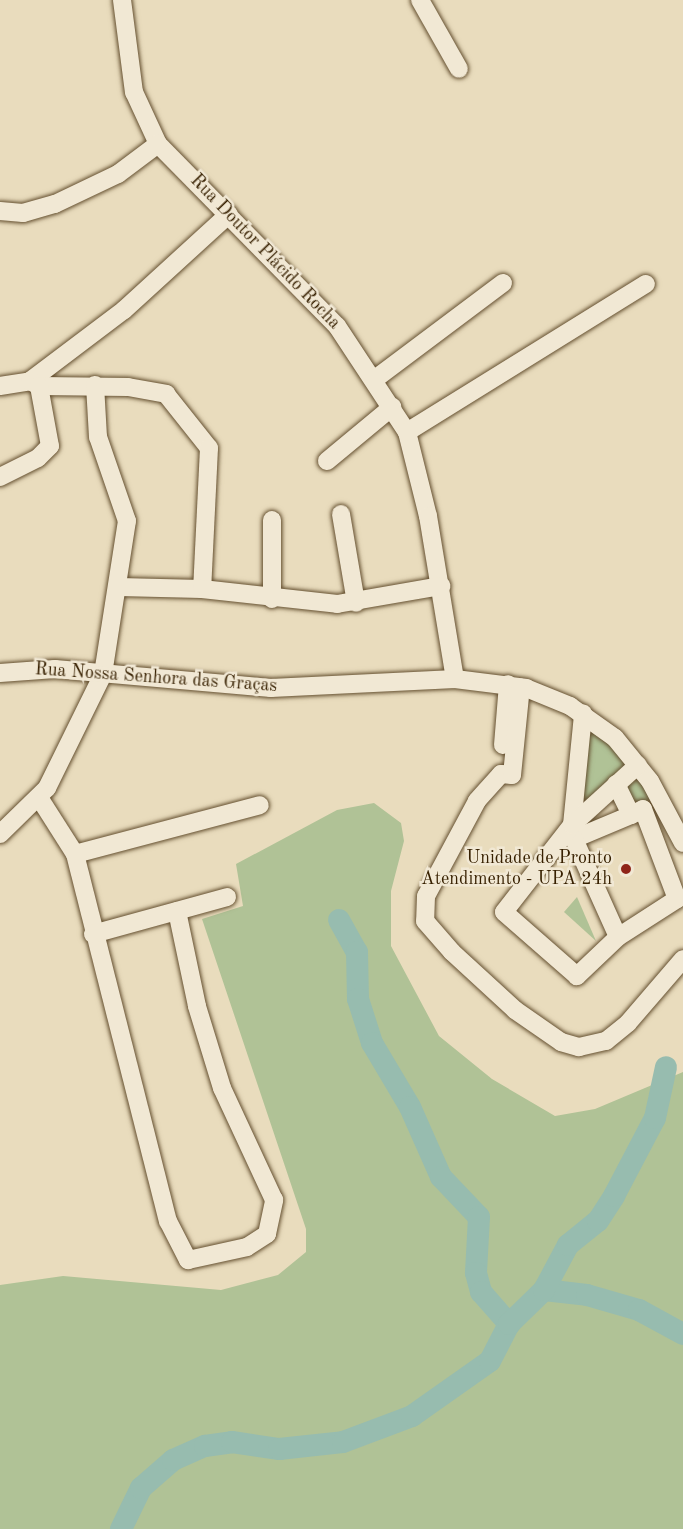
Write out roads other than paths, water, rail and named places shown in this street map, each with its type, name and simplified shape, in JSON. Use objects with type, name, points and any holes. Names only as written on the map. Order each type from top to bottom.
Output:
[{"type":"street","points":[[122,3],[140,0]]},
{"type":"street","points":[[420,0],[459,69]]},
{"type":"street","name":"Rua Doutor Plácido Rocha","points":[[122,3],[134,92],[158,144],[230,214],[338,326],[375,379],[407,432],[441,586],[455,679]]},
{"type":"street","points":[[0,211],[23,213],[55,204],[118,174],[158,144]]},
{"type":"street","points":[[35,383],[124,310],[230,214]]},
{"type":"street","points":[[375,379],[503,283]]},
{"type":"street","points":[[407,432],[646,284]]},
{"type":"street","points":[[0,477],[38,458],[50,446],[35,383]]},
{"type":"street","points":[[0,386],[35,383],[95,385],[166,394],[208,448],[202,589]]},
{"type":"street","points":[[0,834],[39,798],[103,674],[119,587],[127,521],[98,437],[95,385]]},
{"type":"street","points":[[327,462],[392,407]]},
{"type":"street","points":[[341,513],[356,603]]},
{"type":"street","points":[[272,520],[272,599]]},
{"type":"street","points":[[119,587],[202,589],[272,599],[356,603],[441,586]]},
{"type":"street","name":"Rua Nossa Senhora das Graças","points":[[0,673],[55,669],[271,688],[455,679],[514,686],[583,714],[615,738],[638,765],[683,843]]},
{"type":"street","points":[[514,686],[512,775],[501,774],[473,808],[426,896],[425,921],[452,952],[515,1010],[561,1042],[579,1047],[606,1041],[622,1028],[683,959]]},
{"type":"street","points":[[572,825],[583,714]]},
{"type":"street","points":[[618,937],[574,839],[643,809],[677,878],[677,899],[618,937],[577,976],[504,912],[572,825],[638,765]]},
{"type":"street","points":[[616,784],[631,815]]},
{"type":"street","points":[[39,798],[75,854],[93,934],[178,1244],[188,1260],[247,1247],[267,1234],[274,1200],[222,1088],[197,1005],[177,911]]},
{"type":"street","points":[[75,854],[260,805]]},
{"type":"street","points":[[93,934],[227,897]]},
{"type":"waterway","points":[[339,920],[357,952],[358,999],[372,1043],[410,1107],[441,1177],[479,1217],[476,1273],[481,1292],[509,1324]]},
{"type":"waterway","points":[[121,1529],[141,1488],[173,1460],[205,1446],[232,1442],[279,1449],[343,1442],[412,1416],[490,1361],[509,1324],[544,1290],[568,1245],[598,1221],[614,1196],[655,1118],[666,1067]]},
{"type":"waterway","points":[[544,1290],[587,1295],[639,1310],[683,1334]]},
{"type":"place","name":"Unidade de Pronto Atendimento - UPA 24h","points":[[626,869]]}]
